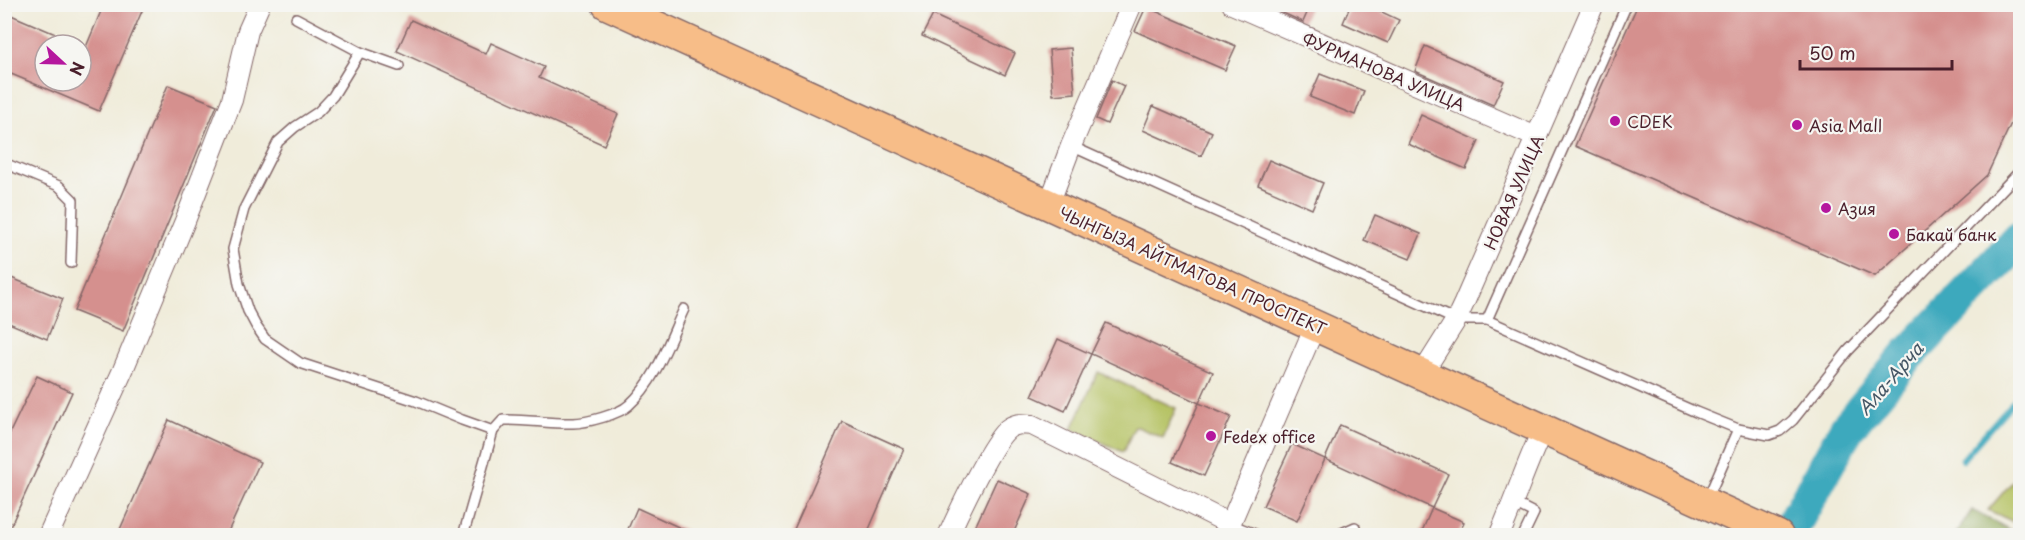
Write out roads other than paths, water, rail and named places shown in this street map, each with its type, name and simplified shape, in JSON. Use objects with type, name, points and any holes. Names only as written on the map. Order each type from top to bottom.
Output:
[{"type":"main road","name":"ЧЫНГЫЗА АЙТМАТОВА ПРОСПЕКТ","points":[[620,7],[1778,536]]},
{"type":"street","points":[[48,536],[123,370],[185,221],[232,100],[248,31],[260,4]]},
{"type":"street","points":[[1049,204],[1071,146],[1132,4]]},
{"type":"street","name":"ФУРМАНОВА УЛИЦА","points":[[1232,4],[1536,137]]},
{"type":"street","name":"НОВАЯ УЛИЦА","points":[[1422,374],[1456,320],[1594,4]]},
{"type":"street","points":[[948,536],[996,442],[1008,428],[1019,423],[1032,425],[1227,530],[1315,326]]},
{"type":"street","points":[[1499,536],[1542,429]]},
{"type":"lane","points":[[1487,320],[1627,4]]},
{"type":"lane","points":[[296,18],[360,52],[399,66]]},
{"type":"lane","points":[[360,52],[333,96],[318,112],[295,127],[279,142],[244,209],[233,249],[239,284],[245,302],[265,339],[300,363],[416,401],[494,431]]},
{"type":"lane","points":[[1071,146],[1456,320],[1487,320],[1738,429],[1769,435],[1780,431],[1793,420],[1848,351],[2020,171]]},
{"type":"lane","points":[[4,163],[59,186],[74,200],[71,263]]},
{"type":"lane","points":[[463,536],[494,431],[503,420],[587,422],[628,407],[645,389],[684,309]]},
{"type":"lane","points":[[1706,502],[1738,429]]},
{"type":"lane","points":[[1514,503],[1534,513],[1524,536]]},
{"type":"lane","points":[[1335,536],[1355,527]]},
{"type":"lane","points":[[1227,530],[1260,536]]},
{"type":"waterway","name":"Ала-Арча","points":[[1787,536],[1847,428],[1909,354],[2020,239]]},
{"type":"waterway","points":[[1962,460],[2020,394]]},
{"type":"place","name":"CDEK","points":[[1615,121]]},
{"type":"place","name":"Asia Mall","points":[[1797,125]]},
{"type":"place","name":"Азия","points":[[1826,208]]},
{"type":"place","name":"Бакай банк","points":[[1894,234]]},
{"type":"place","name":"Fedex office","points":[[1211,436]]}]
